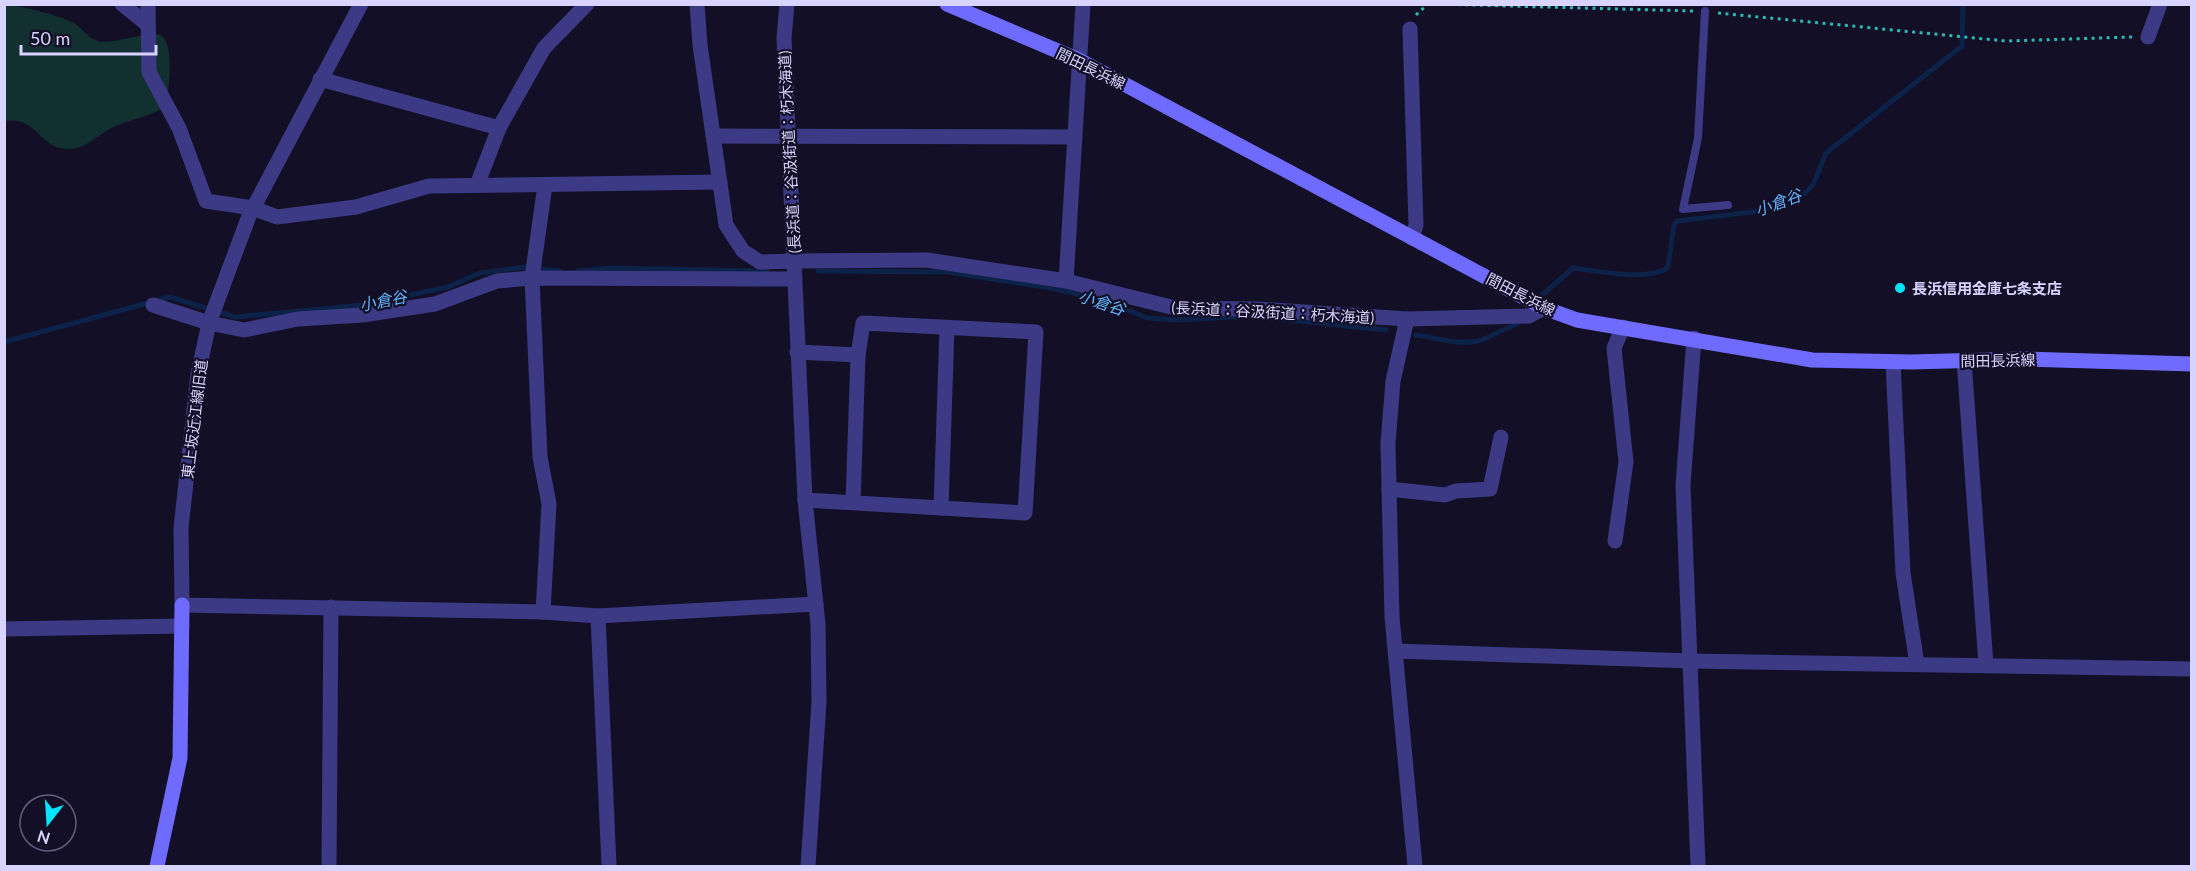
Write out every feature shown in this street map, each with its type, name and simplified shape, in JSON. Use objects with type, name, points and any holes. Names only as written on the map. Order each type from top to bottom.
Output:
[{"type":"main road","name":"間田長浜線","points":[[947,4],[1079,60],[1544,309],[1577,320],[1694,338],[1812,360],[1893,362],[2024,359],[2192,364]]},
{"type":"main road","name":"東上坂近江線旧道","points":[[157,867],[180,758],[182,605]]},
{"type":"street","points":[[122,4],[148,25]]},
{"type":"street","points":[[148,4],[149,72],[179,128],[206,201],[253,208],[277,217],[357,207],[429,186],[720,182]]},
{"type":"street","name":"東上坂近江線旧道","points":[[182,605],[181,528],[198,374],[209,323],[253,208],[361,4]]},
{"type":"street","points":[[697,4],[726,225],[743,251],[760,262],[794,261],[796,351],[805,500],[816,604],[819,702],[808,867]]},
{"type":"street","name":"(長浜道：谷汲街道：朽木海道)","points":[[788,4],[784,38],[794,261],[927,260],[1066,281],[1175,308],[1257,309],[1407,319],[1517,317],[1529,316],[1544,309]]},
{"type":"street","points":[[1066,281],[1083,4]]},
{"type":"street","points":[[2148,37],[2160,4]]},
{"type":"street","points":[[477,185],[499,128],[544,48],[581,6]]},
{"type":"street","points":[[1410,29],[1416,225],[1412,238]]},
{"type":"street","points":[[320,79],[499,128]]},
{"type":"street","points":[[713,136],[1075,137]]},
{"type":"street","points":[[543,612],[549,504],[540,457],[532,278],[545,184]]},
{"type":"street","points":[[153,305],[209,323],[244,330],[298,319],[362,315],[435,304],[496,281],[532,278],[794,279]]},
{"type":"street","points":[[1407,319],[1393,381],[1388,443],[1396,651],[1415,867]]},
{"type":"street","points":[[805,500],[1025,513],[1036,332],[863,323],[858,355],[853,502]]},
{"type":"street","points":[[941,508],[947,327]]},
{"type":"street","points":[[1615,541],[1626,462],[1614,348],[1623,327]]},
{"type":"street","points":[[1694,338],[1683,485],[1698,867]]},
{"type":"street","points":[[796,351],[858,355]]},
{"type":"street","points":[[1964,360],[1986,664]]},
{"type":"street","points":[[1893,362],[1903,573],[1917,664]]},
{"type":"street","points":[[1389,489],[1445,495],[1456,491],[1490,489],[1501,437]]},
{"type":"street","points":[[182,605],[543,612],[598,616],[816,604]]},
{"type":"street","points":[[329,867],[331,607]]},
{"type":"street","points":[[598,616],[609,867]]},
{"type":"street","points":[[4,629],[182,626]]},
{"type":"street","points":[[1396,651],[1690,661],[2192,669]]},
{"type":"lane","points":[[1704,11],[1698,138],[1683,209],[1728,205]]},
{"type":"path","points":[[1959,37],[2006,41],[2148,37]]},
{"type":"green space","points":[[5,5],[65,19],[98,41],[160,35],[167,45],[170,62],[165,107],[111,128],[84,145],[69,149],[53,145],[23,122],[5,121]]},
{"type":"waterway","name":"小倉谷","points":[[1542,295],[1573,268],[1636,275],[1660,271],[1668,267],[1674,225],[1677,221],[1761,211],[1805,193],[1813,185],[1826,153],[1962,46],[1963,4]]},
{"type":"waterway","name":"小倉谷","points":[[4,342],[170,297],[235,317],[363,305],[448,287],[480,273],[525,267],[560,271]]},
{"type":"waterway","name":"小倉谷","points":[[578,271],[610,268],[767,271]]},
{"type":"waterway","name":"小倉谷","points":[[818,271],[947,272],[1056,289],[1106,301],[1147,318],[1178,320],[1252,316],[1386,330]]},
{"type":"waterway","name":"小倉谷","points":[[1416,335],[1470,342],[1487,338],[1517,324]]},
{"type":"place","name":"長浜信用金庫七条支店","points":[[1900,288]]}]
